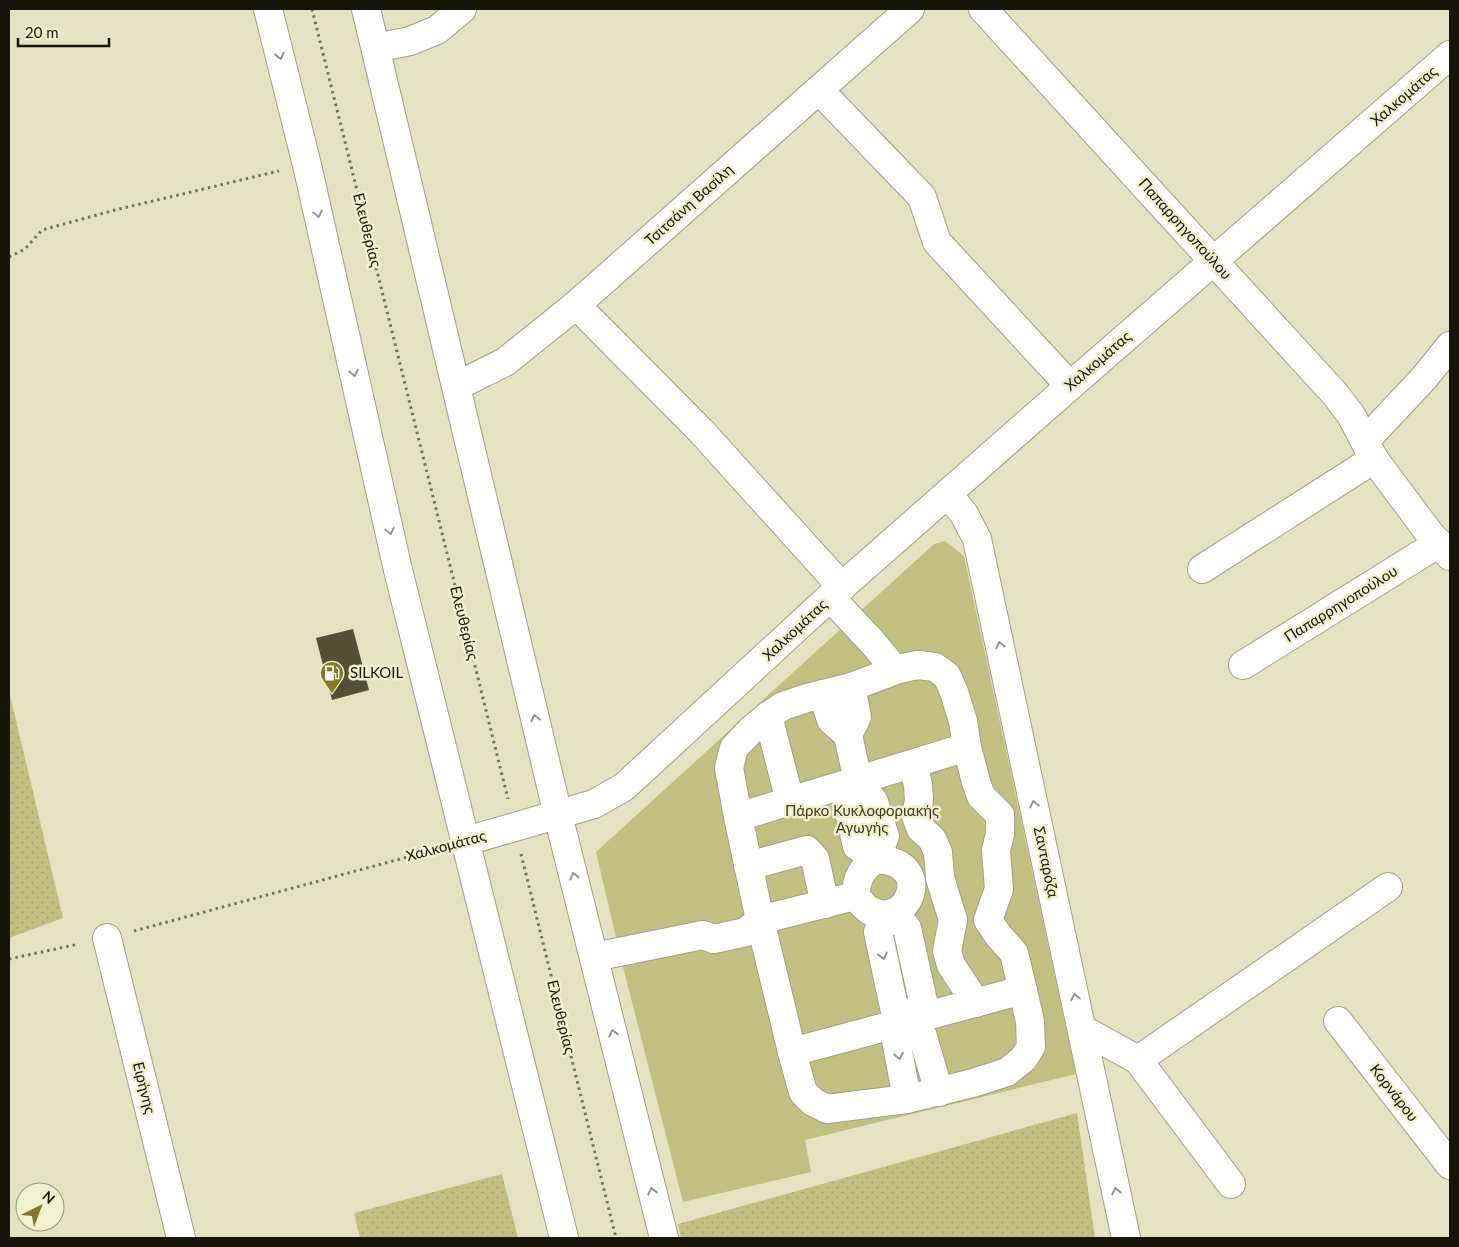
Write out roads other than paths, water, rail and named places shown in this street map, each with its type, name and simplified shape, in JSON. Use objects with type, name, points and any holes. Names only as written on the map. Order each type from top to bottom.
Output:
[{"type":"street","points":[[268,9],[307,165],[398,570],[564,1238]]},
{"type":"street","points":[[366,9],[558,815],[664,1238]]},
{"type":"street","points":[[376,48],[410,41],[437,30],[462,9]]},
{"type":"street","name":"Τσιτσάνη Βασίλη","points":[[457,386],[505,362],[576,305],[910,9]]},
{"type":"street","name":"Παπαρρηγοπούλου","points":[[983,9],[1335,394],[1351,415],[1370,450],[1444,550],[1243,665]]},
{"type":"street","name":"Χαλκομάτας","points":[[466,841],[594,804],[624,787],[836,592],[1450,55]]},
{"type":"street","points":[[819,90],[922,197],[937,242],[1070,386]]},
{"type":"street","points":[[576,305],[701,431],[836,592],[892,666],[899,669]]},
{"type":"street","points":[[1202,569],[1370,450],[1450,346]]},
{"type":"street","name":"Σανταρόζα","points":[[948,494],[964,514],[977,539],[1126,1238]]},
{"type":"street","points":[[917,665],[935,667],[947,676],[963,721],[967,747],[981,796],[1000,815],[1000,834],[996,850],[999,889],[988,920],[1014,953],[1030,1021],[1031,1047],[1024,1059],[1007,1072],[939,1092],[907,1099],[856,1107],[827,1109],[813,1102],[803,1092],[760,920],[729,768],[734,748],[751,730],[783,706],[851,687],[899,669],[917,665]]},
{"type":"street","points":[[848,735],[857,717],[851,687]]},
{"type":"street","points":[[823,694],[831,720],[848,735],[858,781],[847,804],[858,846],[876,859],[889,860],[898,864],[906,870],[912,886],[907,902],[898,911],[892,913],[883,914],[869,910],[855,896]]},
{"type":"street","points":[[768,716],[790,801]]},
{"type":"street","points":[[738,817],[967,747]]},
{"type":"street","points":[[913,764],[918,785],[916,816],[921,830],[932,839],[938,852],[940,878],[953,920],[948,951],[951,965],[976,1003]]},
{"type":"street","points":[[748,866],[806,850],[815,859],[825,904]]},
{"type":"street","points":[[855,896],[859,875],[864,868],[876,859]]},
{"type":"street","points":[[912,886],[940,878]]},
{"type":"street","points":[[1138,1060],[1388,887]]},
{"type":"street","points":[[594,957],[703,935],[714,940],[746,932],[760,920],[855,896]]},
{"type":"street","points":[[892,913],[878,932],[894,1006],[914,1019],[923,1037],[939,1092]]},
{"type":"street","name":"Ειρήνης","points":[[107,938],[181,1238]]},
{"type":"street","points":[[792,1052],[1023,990]]},
{"type":"street","points":[[907,1099],[896,1040],[914,1019]]},
{"type":"street","name":"Κορνάρου","points":[[1338,1021],[1450,1166]]},
{"type":"street","points":[[1082,1029],[1138,1060],[1231,1184]]},
{"type":"place","name":"SILKOIL","points":[[332,694]]},
{"type":"park label","name":"Πάρκο Κυκλοφοριακής Αγωγής","points":[[862,820]]}]
